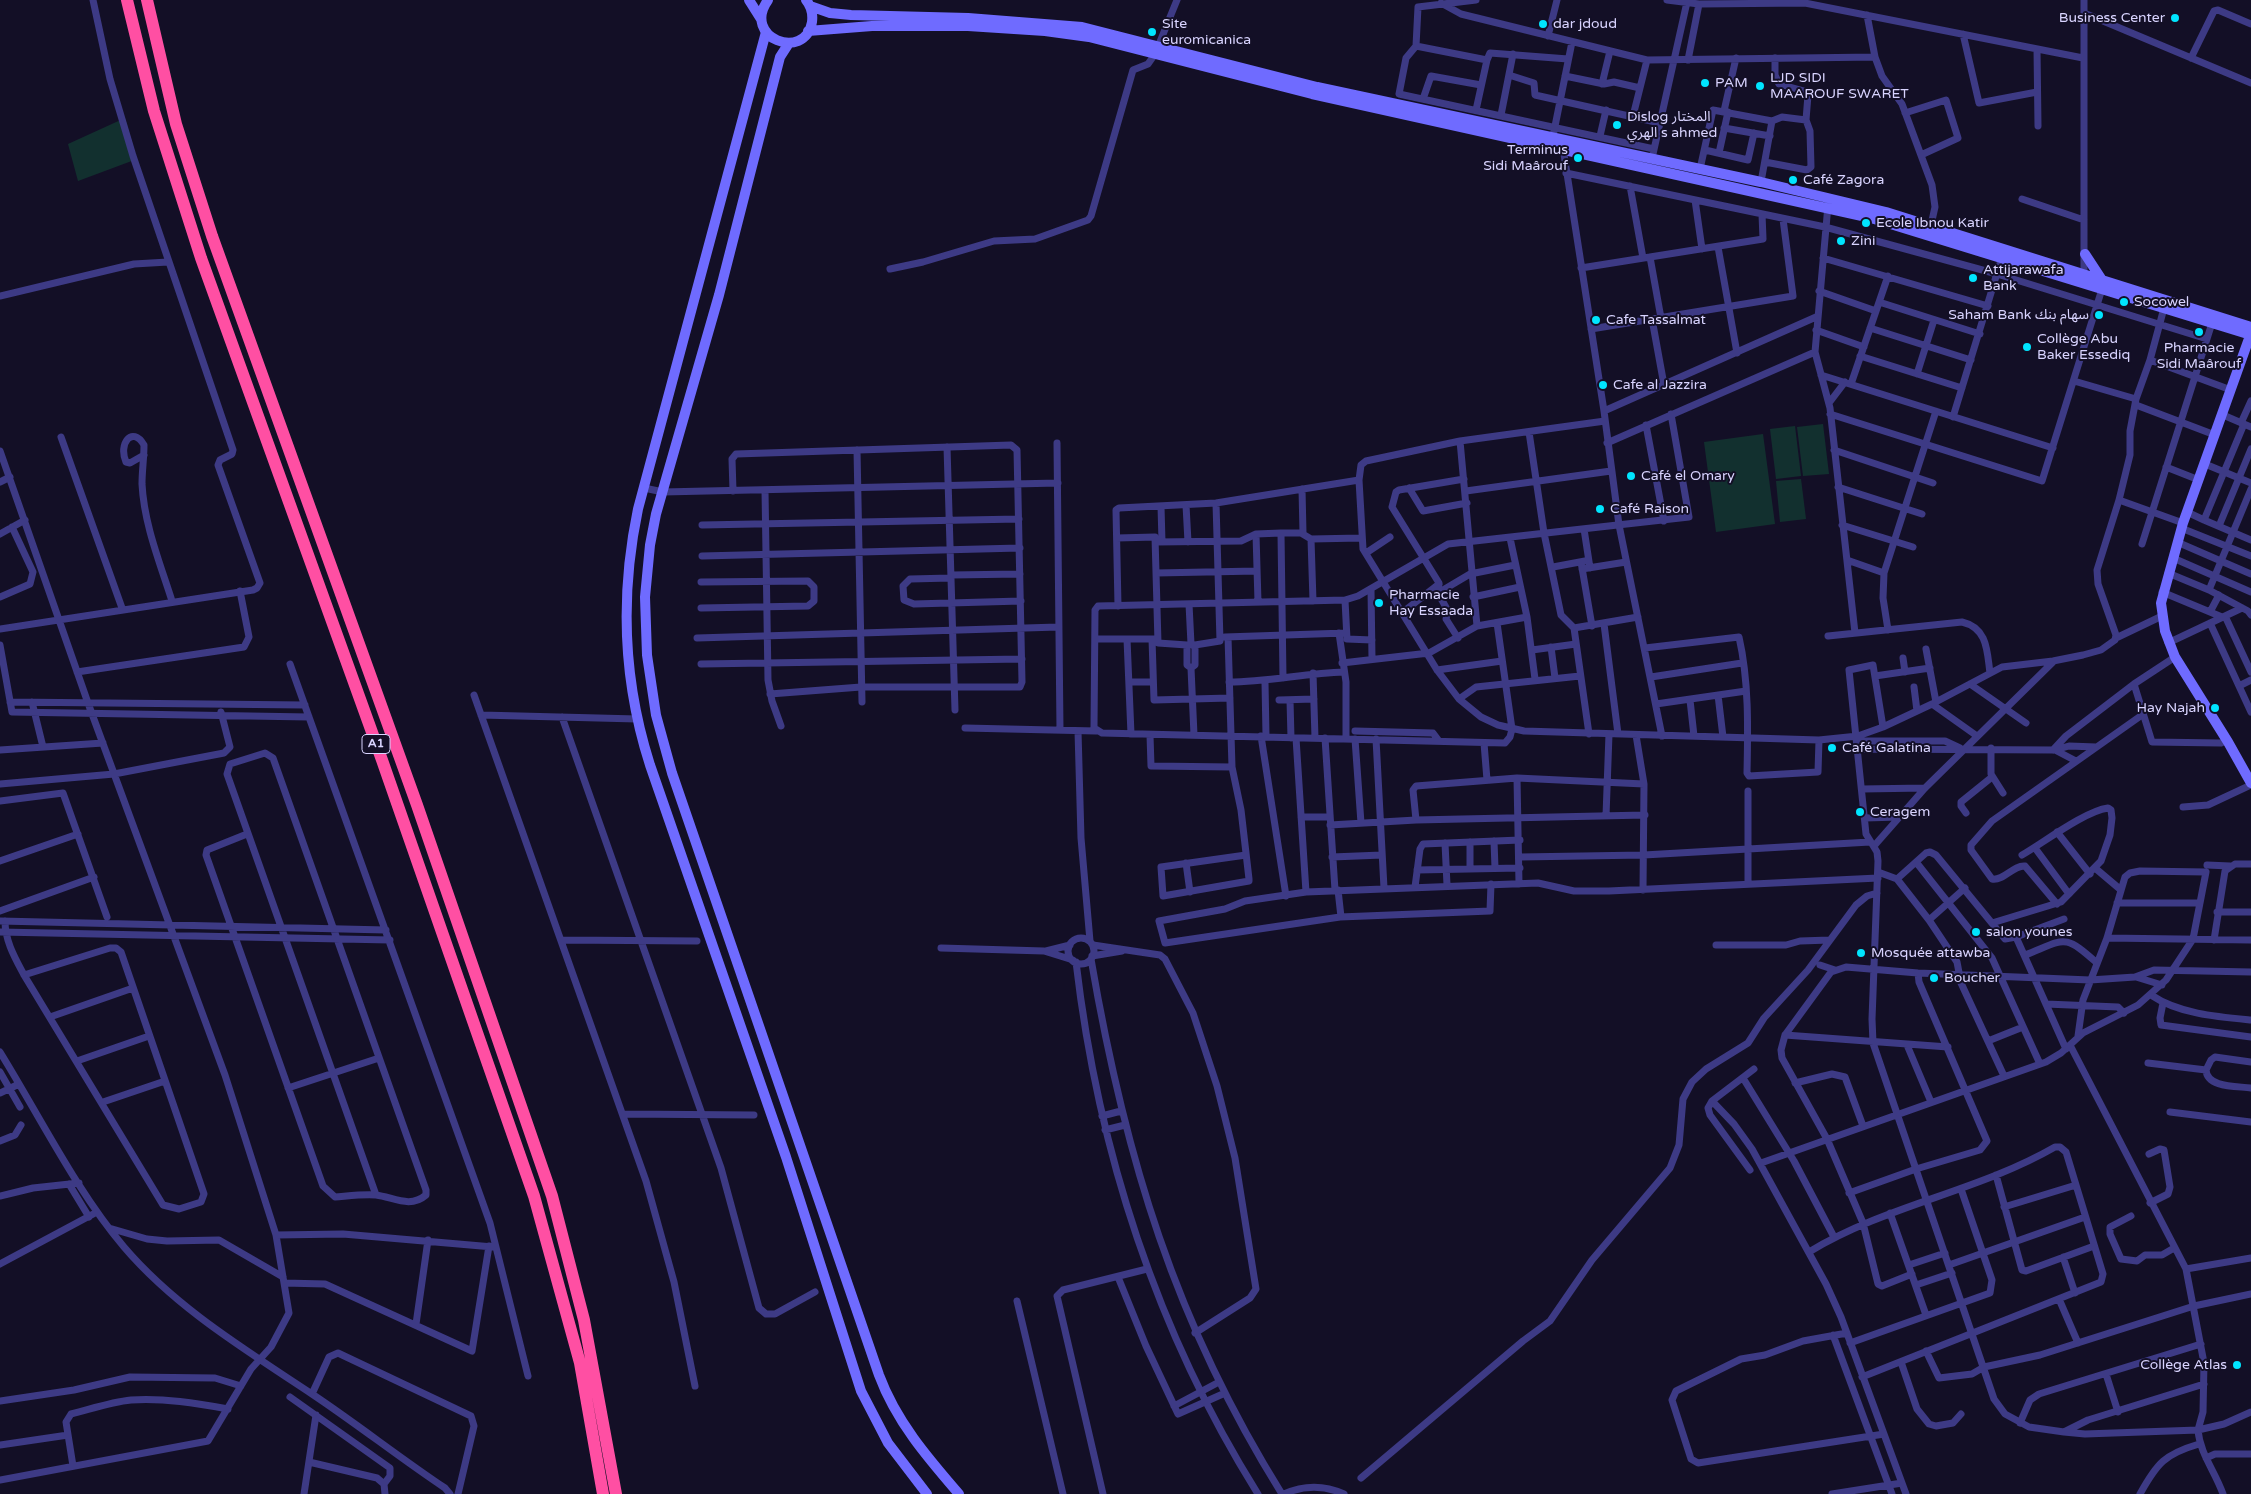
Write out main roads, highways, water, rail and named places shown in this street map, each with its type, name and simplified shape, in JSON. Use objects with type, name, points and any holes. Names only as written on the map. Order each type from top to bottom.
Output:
[{"type":"highway","name":"A1","points":[[128,0],[154,111],[201,258],[382,760],[534,1196],[580,1363],[603,1494]]},
{"type":"highway","name":"A1","points":[[147,0],[176,124],[212,236],[417,805],[552,1196],[584,1320],[616,1494]]},
{"type":"place","name":"Business Center","points":[[2175,18]]},
{"type":"place","name":"dar jdoud","points":[[1543,24]]},
{"type":"place","name":"Site euromicanica","points":[[1152,32]]},
{"type":"place","name":"PAM","points":[[1705,83]]},
{"type":"place","name":"LJD SIDI MAAROUF SWARET","points":[[1760,86]]},
{"type":"place","name":"Dislog المختار الهري s ahmed","points":[[1617,125]]},
{"type":"place","name":"Terminus Sidi Maârouf","points":[[1578,158]]},
{"type":"place","name":"Café Zagora","points":[[1793,180]]},
{"type":"place","name":"Ecole Ibnou Katir","points":[[1866,223]]},
{"type":"place","name":"Zini","points":[[1841,241]]},
{"type":"place","name":"Attijarawafa Bank","points":[[1973,278]]},
{"type":"place","name":"Socowel","points":[[2124,302]]},
{"type":"place","name":"Saham Bank سهام بنك","points":[[2099,315]]},
{"type":"place","name":"Cafe Tassalmat","points":[[1596,320]]},
{"type":"place","name":"Pharmacie Sidi Maârouf","points":[[2199,332]]},
{"type":"place","name":"Collège Abu Baker Essediq","points":[[2027,347]]},
{"type":"place","name":"Cafe al Jazzira","points":[[1603,385]]},
{"type":"place","name":"Café el Omary","points":[[1631,476]]},
{"type":"place","name":"Café Raison","points":[[1600,509]]},
{"type":"place","name":"Pharmacie Hay Essaada","points":[[1379,603]]},
{"type":"place","name":"Hay Najah","points":[[2215,708]]},
{"type":"place","name":"Café Galatina","points":[[1832,748]]},
{"type":"place","name":"Ceragem","points":[[1860,812]]},
{"type":"place","name":"salon younes","points":[[1976,932]]},
{"type":"place","name":"Mosquée attawba","points":[[1861,953]]},
{"type":"place","name":"Boucher","points":[[1934,978]]},
{"type":"place","name":"Collège Atlas","points":[[2237,1365]]}]
